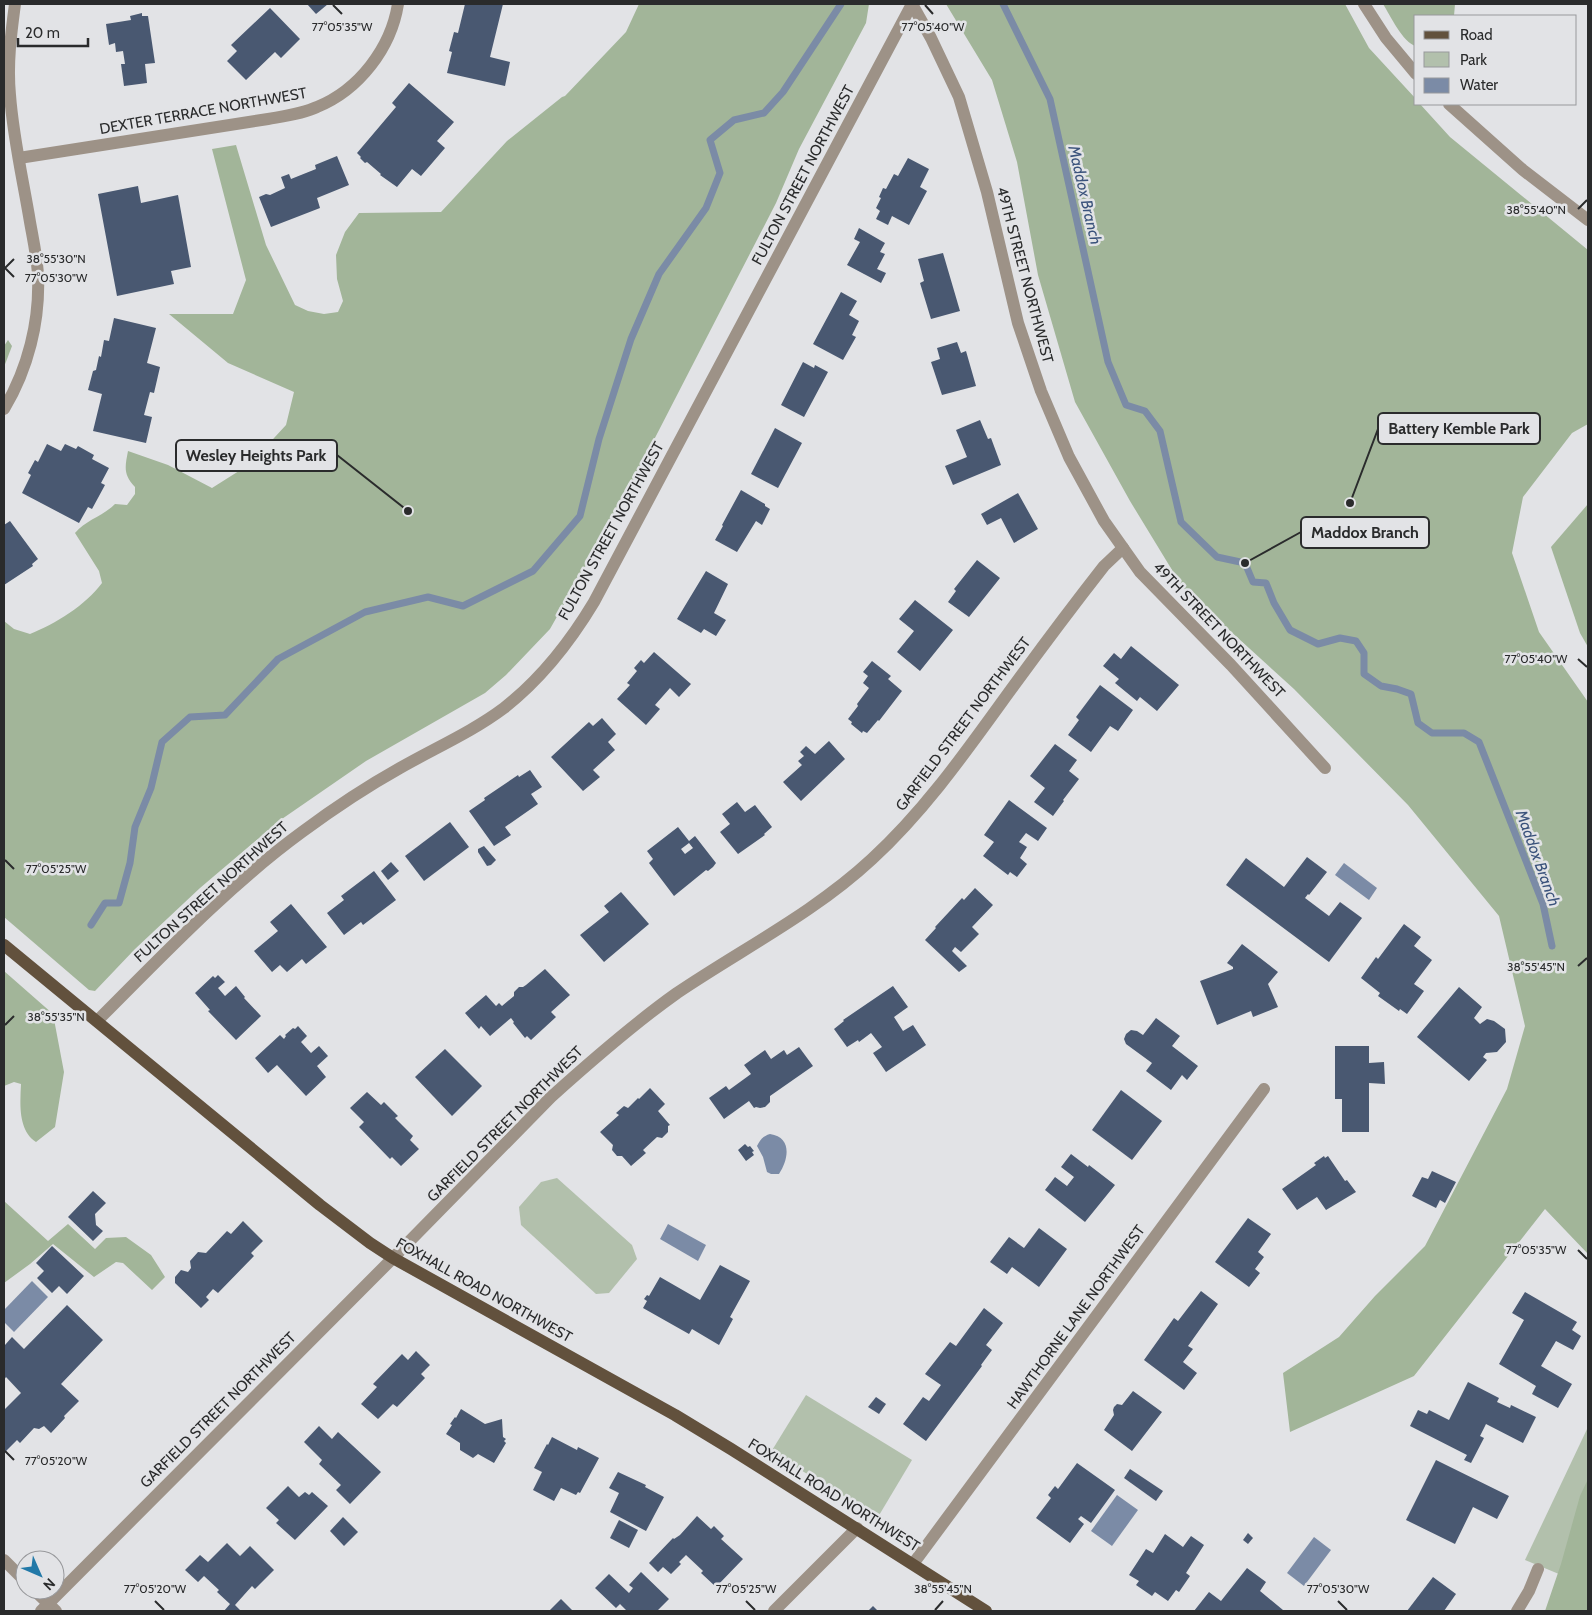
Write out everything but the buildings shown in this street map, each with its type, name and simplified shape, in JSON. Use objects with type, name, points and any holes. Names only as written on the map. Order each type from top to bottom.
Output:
[{"type":"main road","name":"FOXHALL ROAD NORTHWEST","points":[[4,945],[327,1210],[370,1243],[393,1258],[675,1415],[986,1611]]},
{"type":"street","points":[[4,409],[18,382],[30,350],[36,319],[38,291],[34,241],[13,123],[9,83],[10,40],[15,4]]},
{"type":"street","name":"DEXTER TERRACE NORTHWEST","points":[[19,158],[268,119],[297,114],[315,108],[348,88],[370,65],[387,39],[395,19],[398,4]]},
{"type":"street","name":"49TH STREET NORTHWEST","points":[[912,4],[939,53],[959,97],[987,192],[1018,323],[1044,400],[1069,457],[1104,521],[1147,580],[1231,665],[1326,768]]},
{"type":"street","name":"FULTON STREET NORTHWEST","points":[[97,1021],[208,912],[278,850],[361,791],[498,713],[530,685],[558,654],[580,625],[594,602],[912,4]]},
{"type":"street","points":[[1364,4],[1386,38],[1414,72]]},
{"type":"street","points":[[1450,105],[1513,161],[1588,220]]},
{"type":"street","name":"GARFIELD STREET NORTHWEST","points":[[48,1609],[551,1098],[642,1018],[678,992],[833,891],[878,854],[910,821],[936,790],[1104,566],[1123,548]]},
{"type":"street","name":"HAWTHORNE LANE NORTHWEST","points":[[914,1564],[1264,1089]]},
{"type":"street","points":[[774,1611],[857,1528]]},
{"type":"street","points":[[4,1560],[15,1571]]},
{"type":"street","points":[[1517,1611],[1529,1591],[1538,1569]]},
{"type":"green space","points":[[639,4],[869,4],[866,23],[799,149],[776,203],[624,498],[550,629],[506,675],[485,693],[366,761],[279,821],[200,888],[135,949],[95,991],[89,990],[4,917],[4,621],[14,629],[30,634],[50,625],[79,606],[102,583],[99,571],[75,533],[115,504],[127,505],[135,494],[135,487],[128,478],[126,470],[128,451],[168,465],[212,488],[250,464],[286,425],[294,392],[228,363],[169,314],[233,314],[246,280],[212,149],[236,145],[266,245],[295,305],[308,311],[324,314],[338,312],[343,301],[337,279],[336,255],[345,232],[359,213],[441,212],[507,141],[565,96],[626,32]]},
{"type":"green space","points":[[946,4],[1345,4],[1369,48],[1414,97],[1414,105],[1421,105],[1450,137],[1588,250],[1588,424],[1572,433],[1523,497],[1512,553],[1539,632],[1588,702],[1588,1254],[1545,1209],[1414,1376],[1290,1432],[1283,1373],[1339,1337],[1375,1296],[1425,1246],[1507,1089],[1525,1026],[1499,916],[1408,805],[1294,689],[1183,588],[1130,501],[1075,402],[1038,275],[1017,162],[992,80]]},
{"type":"green space","points":[[1383,4],[1455,4],[1454,15],[1414,15],[1414,45],[1406,40]]},
{"type":"green space","points":[[8,340],[12,346],[4,367],[4,346]]},
{"type":"green space","points":[[1588,504],[1588,647],[1580,633],[1551,547]]},
{"type":"green space","points":[[4,971],[53,1014],[64,1072],[55,1127],[36,1142],[30,1137],[23,1124],[21,1116],[21,1084],[14,1082],[4,1086]]},
{"type":"green space","points":[[557,1178],[632,1245],[637,1259],[609,1293],[596,1294],[521,1225],[519,1207],[541,1182]]},
{"type":"green space","points":[[4,1201],[48,1241],[68,1224],[95,1249],[106,1238],[126,1237],[151,1255],[165,1277],[152,1290],[123,1263],[116,1262],[94,1277],[53,1244],[4,1283]]},
{"type":"green space","points":[[806,1395],[912,1460],[878,1517],[771,1452]]},
{"type":"green space","points":[[1588,1427],[1588,1586],[1525,1560]]},
{"type":"green space","points":[[1588,1479],[1588,1611],[1545,1611],[1561,1564],[1580,1496]]},
{"type":"water","points":[[1344,863],[1377,888],[1369,900],[1335,875]]},
{"type":"water","points":[[770,1134],[782,1139],[785,1144],[785,1162],[779,1174],[767,1172],[763,1157],[757,1146],[762,1138]]},
{"type":"water","points":[[668,1224],[706,1245],[698,1261],[660,1239]]},
{"type":"water","points":[[32,1281],[48,1297],[14,1332],[4,1322],[4,1310]]},
{"type":"water","points":[[1117,1495],[1138,1510],[1112,1546],[1091,1531]]},
{"type":"water","points":[[1314,1537],[1331,1550],[1304,1586],[1287,1573]]},
{"type":"waterway","points":[[91,925],[105,903],[119,903],[130,863],[135,827],[151,788],[162,742],[190,717],[225,715],[278,659],[365,612],[428,597],[463,606],[533,571],[580,516],[599,439],[631,339],[659,274],[706,208],[720,173],[710,140],[734,120],[764,113],[783,92],[841,4]]},
{"type":"waterway","name":"Maddox Branch","points":[[1003,4],[1050,99],[1108,362],[1126,405],[1145,411],[1160,431],[1181,522],[1217,557],[1245,563],[1253,582],[1266,583],[1274,603],[1290,630],[1318,644],[1340,638],[1356,641],[1364,653],[1364,674],[1381,686],[1411,694],[1418,723],[1432,733],[1464,733],[1479,742],[1543,904],[1552,946]]},
{"type":"place","name":"Battery Kemble Park","points":[[1350,503]]},
{"type":"place","name":"Wesley Heights Park","points":[[408,511]]},
{"type":"place","name":"Maddox Branch","points":[[1245,563]]}]
